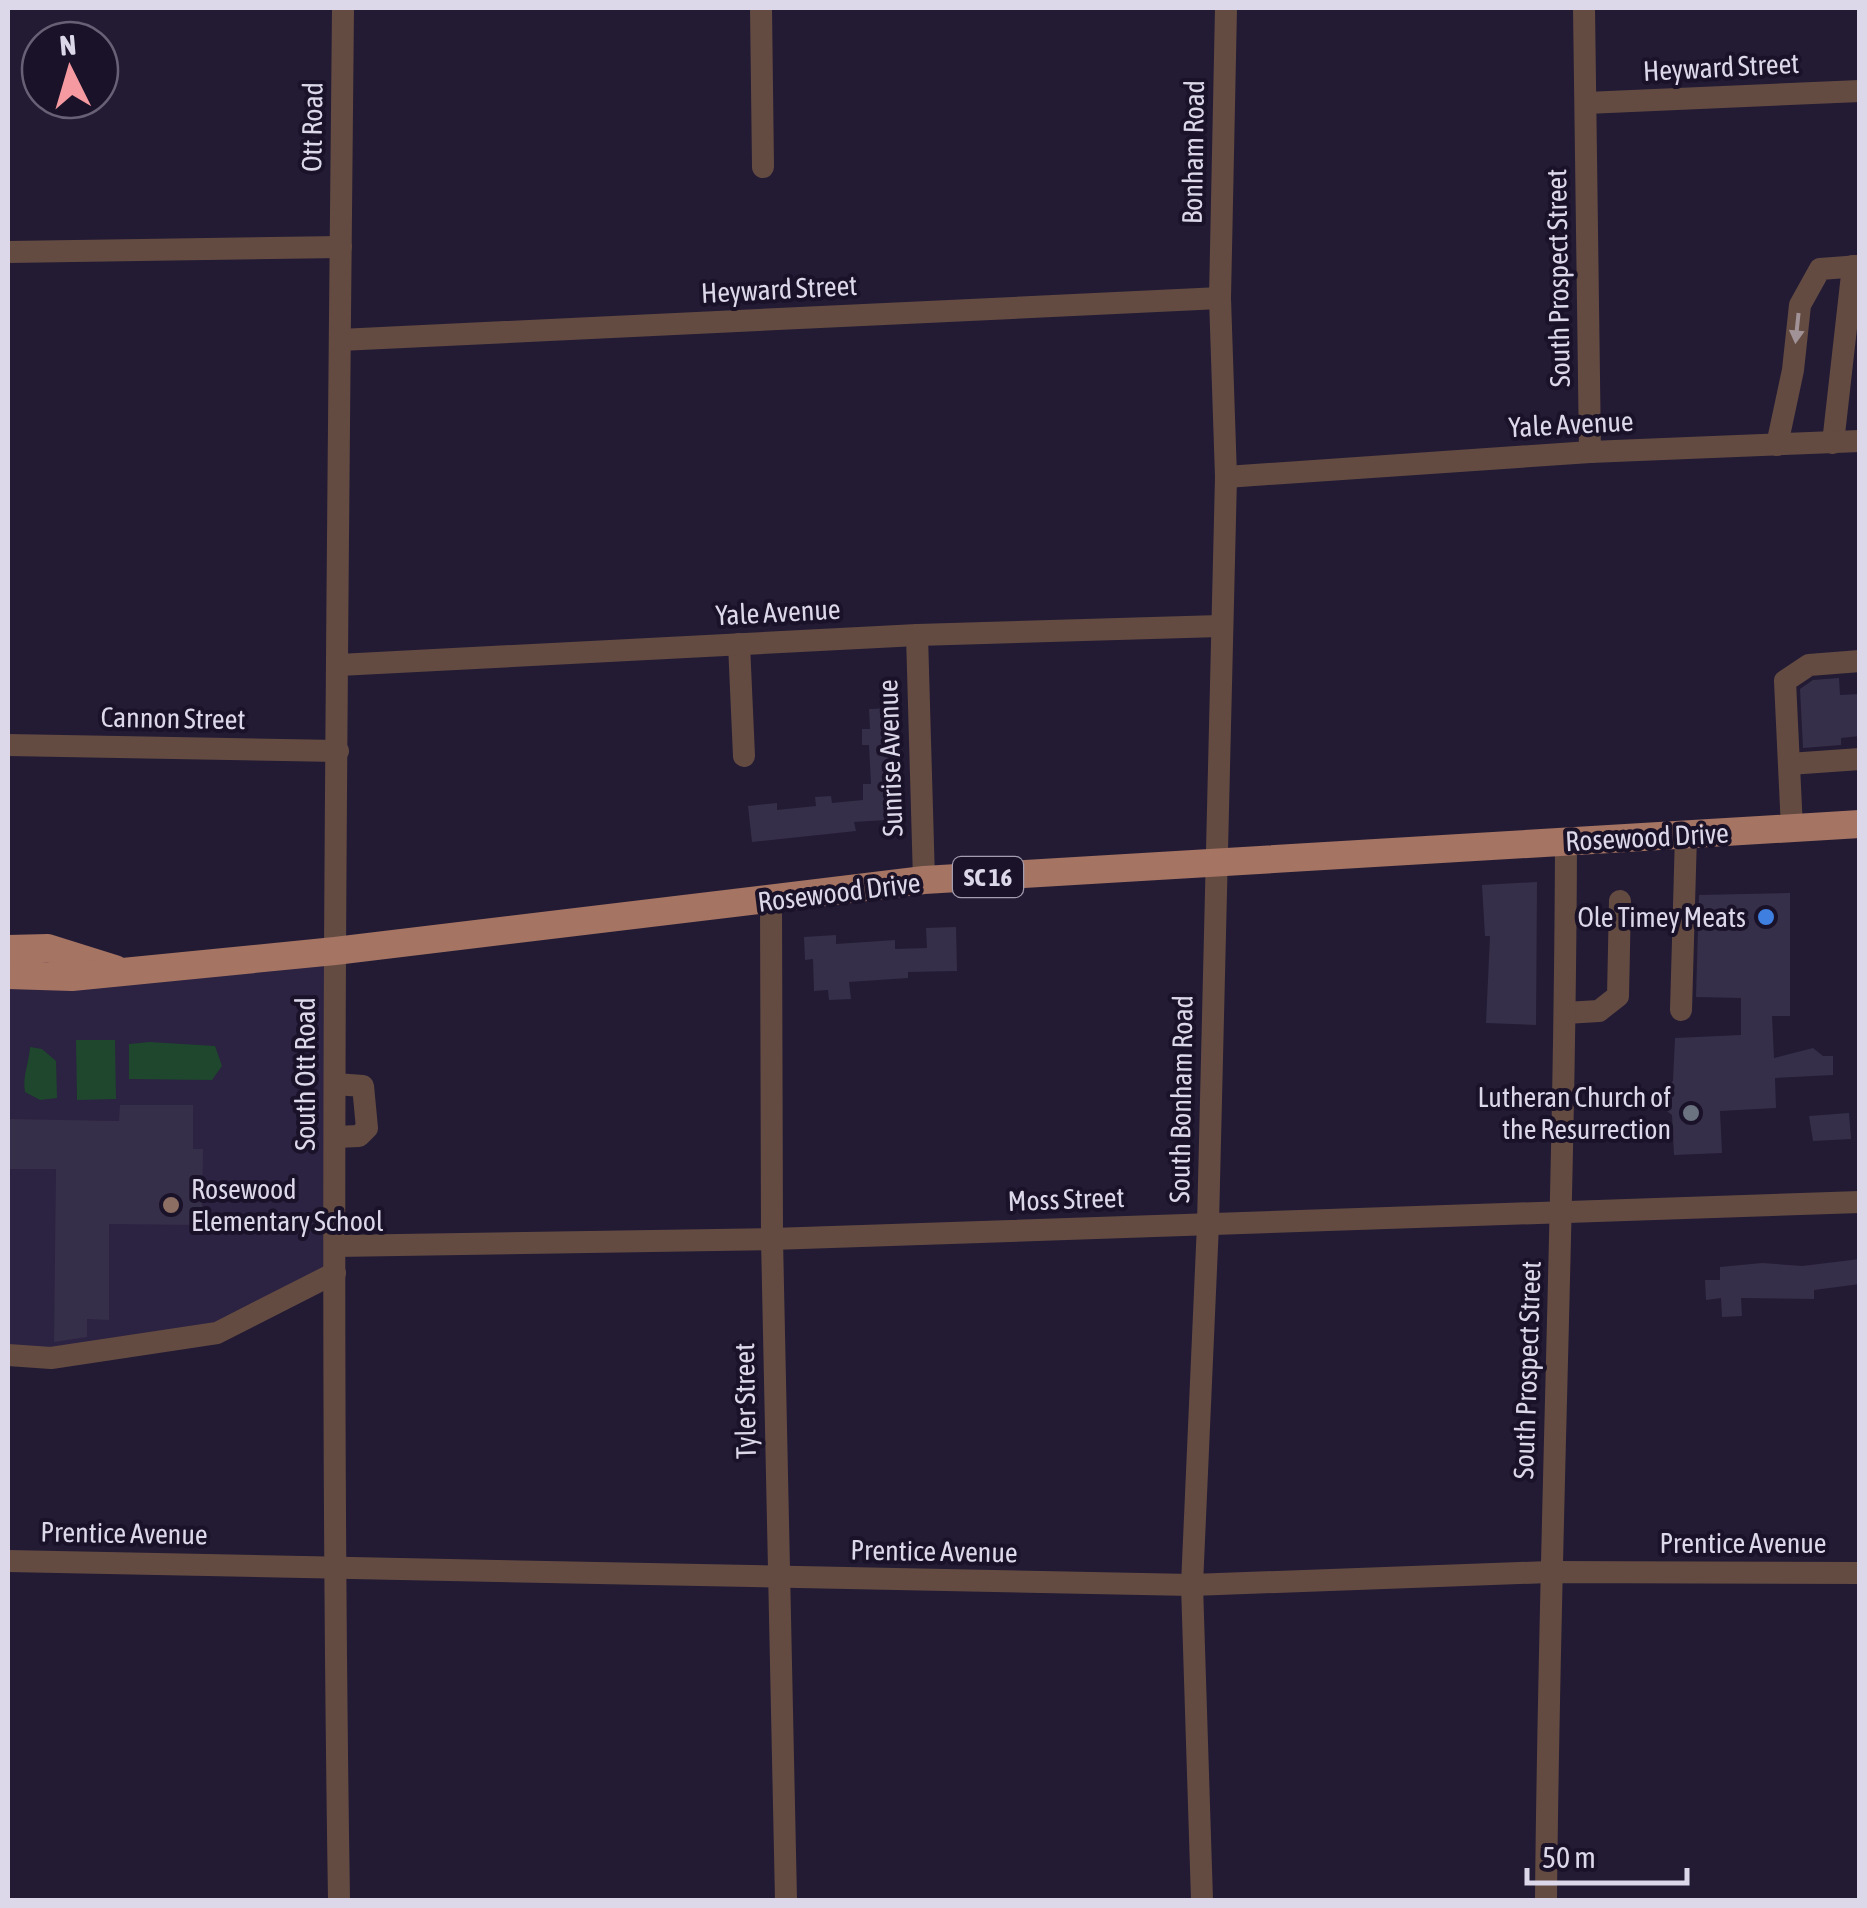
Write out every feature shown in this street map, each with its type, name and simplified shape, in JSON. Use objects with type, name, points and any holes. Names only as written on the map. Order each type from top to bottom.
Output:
[{"type":"main road","name":"Rosewood Drive","points":[[8,976],[72,977],[335,952],[924,880],[1860,824]]},
{"type":"main road","name":"Rosewood Drive","points":[[8,949],[48,948],[121,972]]},
{"type":"street","name":"Ott Road","points":[[341,247],[343,8]]},
{"type":"street","points":[[760,8],[763,167]]},
{"type":"street","name":"Bonham Road","points":[[1220,298],[1226,8]]},
{"type":"street","name":"South Prospect Street","points":[[1584,8],[1590,452]]},
{"type":"street","name":"Heyward Street","points":[[1586,103],[1860,91]]},
{"type":"street","points":[[8,252],[341,247]]},
{"type":"street","name":"South Ott Road","points":[[339,1900],[334,1567],[341,247]]},
{"type":"street","points":[[1778,444],[1793,370],[1800,306],[1820,270],[1856,266],[1833,442]]},
{"type":"street","name":"Heyward Street","points":[[340,340],[1220,298]]},
{"type":"street","name":"South Bonham Road","points":[[1202,1900],[1192,1585],[1208,1224],[1226,477],[1220,298]]},
{"type":"street","name":"Yale Avenue","points":[[1226,477],[1590,452],[1860,442]]},
{"type":"street","name":"Yale Avenue","points":[[339,665],[917,635],[1220,626]]},
{"type":"street","name":"Sunrise Avenue","points":[[917,635],[924,880]]},
{"type":"street","points":[[739,644],[744,756]]},
{"type":"street","points":[[1792,829],[1784,681],[1808,665],[1860,661]]},
{"type":"street","name":"Cannon Street","points":[[8,745],[338,751]]},
{"type":"street","points":[[1789,764],[1860,759]]},
{"type":"street","points":[[1681,1010],[1686,835]]},
{"type":"street","name":"South Prospect Street","points":[[1546,1900],[1549,1572],[1563,1212],[1566,841]]},
{"type":"street","name":"Tyler Street","points":[[771,900],[772,1239],[786,1900]]},
{"type":"street","points":[[1565,1013],[1600,1012],[1618,996],[1620,901]]},
{"type":"street","name":"Moss Street","points":[[335,1246],[772,1239],[1860,1202]]},
{"type":"street","points":[[8,1355],[51,1358],[217,1333],[335,1273]]},
{"type":"street","name":"Prentice Avenue","points":[[8,1561],[780,1580],[1192,1585],[1549,1572],[1860,1573]]},
{"type":"shaded area","name":"Rosewood Elementary School","points":[[335,951],[335,1273],[217,1333],[8,1355],[8,975]]},
{"type":"green space","points":[[76,1040],[115,1040],[116,1099],[77,1100]]},
{"type":"green space","points":[[129,1044],[215,1046],[222,1066],[212,1080],[129,1079]]},
{"type":"green space","points":[[30,1047],[42,1049],[56,1061],[57,1098],[40,1100],[25,1092]]},
{"type":"building","points":[[1839,678],[1840,695],[1860,694],[1860,736],[1841,738],[1841,745],[1803,748],[1800,689],[1813,680]]},
{"type":"building","points":[[898,708],[902,819],[854,822],[856,831],[752,842],[748,806],[777,803],[777,810],[816,806],[815,797],[831,796],[832,803],[863,800],[863,784],[871,784],[869,745],[862,745],[862,729],[870,729],[869,709]]},
{"type":"building","points":[[1537,882],[1536,1025],[1486,1023],[1490,936],[1485,936],[1482,885]]},
{"type":"building","points":[[1790,893],[1790,1016],[1772,1016],[1774,1058],[1813,1048],[1823,1056],[1833,1056],[1833,1075],[1775,1078],[1776,1108],[1720,1111],[1722,1153],[1674,1155],[1672,1115],[1658,1104],[1658,1094],[1673,1081],[1675,1038],[1741,1035],[1741,998],[1696,997],[1699,895]]},
{"type":"building","points":[[956,927],[957,971],[908,972],[908,978],[849,982],[851,999],[829,1000],[828,990],[814,991],[813,959],[805,960],[804,937],[836,935],[836,944],[895,940],[895,949],[927,948],[926,928]]},
{"type":"building","points":[[120,1105],[193,1105],[193,1149],[203,1149],[202,1225],[109,1224],[109,1320],[87,1319],[87,1337],[54,1342],[56,1169],[8,1169],[8,1119],[119,1121]]},
{"type":"building","points":[[1849,1113],[1851,1139],[1813,1141],[1809,1116]]},
{"type":"building","points":[[1860,1259],[1860,1284],[1814,1290],[1814,1299],[1741,1298],[1742,1316],[1722,1317],[1721,1298],[1706,1300],[1705,1280],[1720,1280],[1720,1267],[1762,1263],[1802,1266]]},
{"type":"place","name":"Ole Timey Meats","points":[[1766,917]]},
{"type":"place","name":"Lutheran Church of the Resurrection","points":[[1691,1113]]},
{"type":"place","name":"Rosewood Elementary School","points":[[171,1205]]}]
